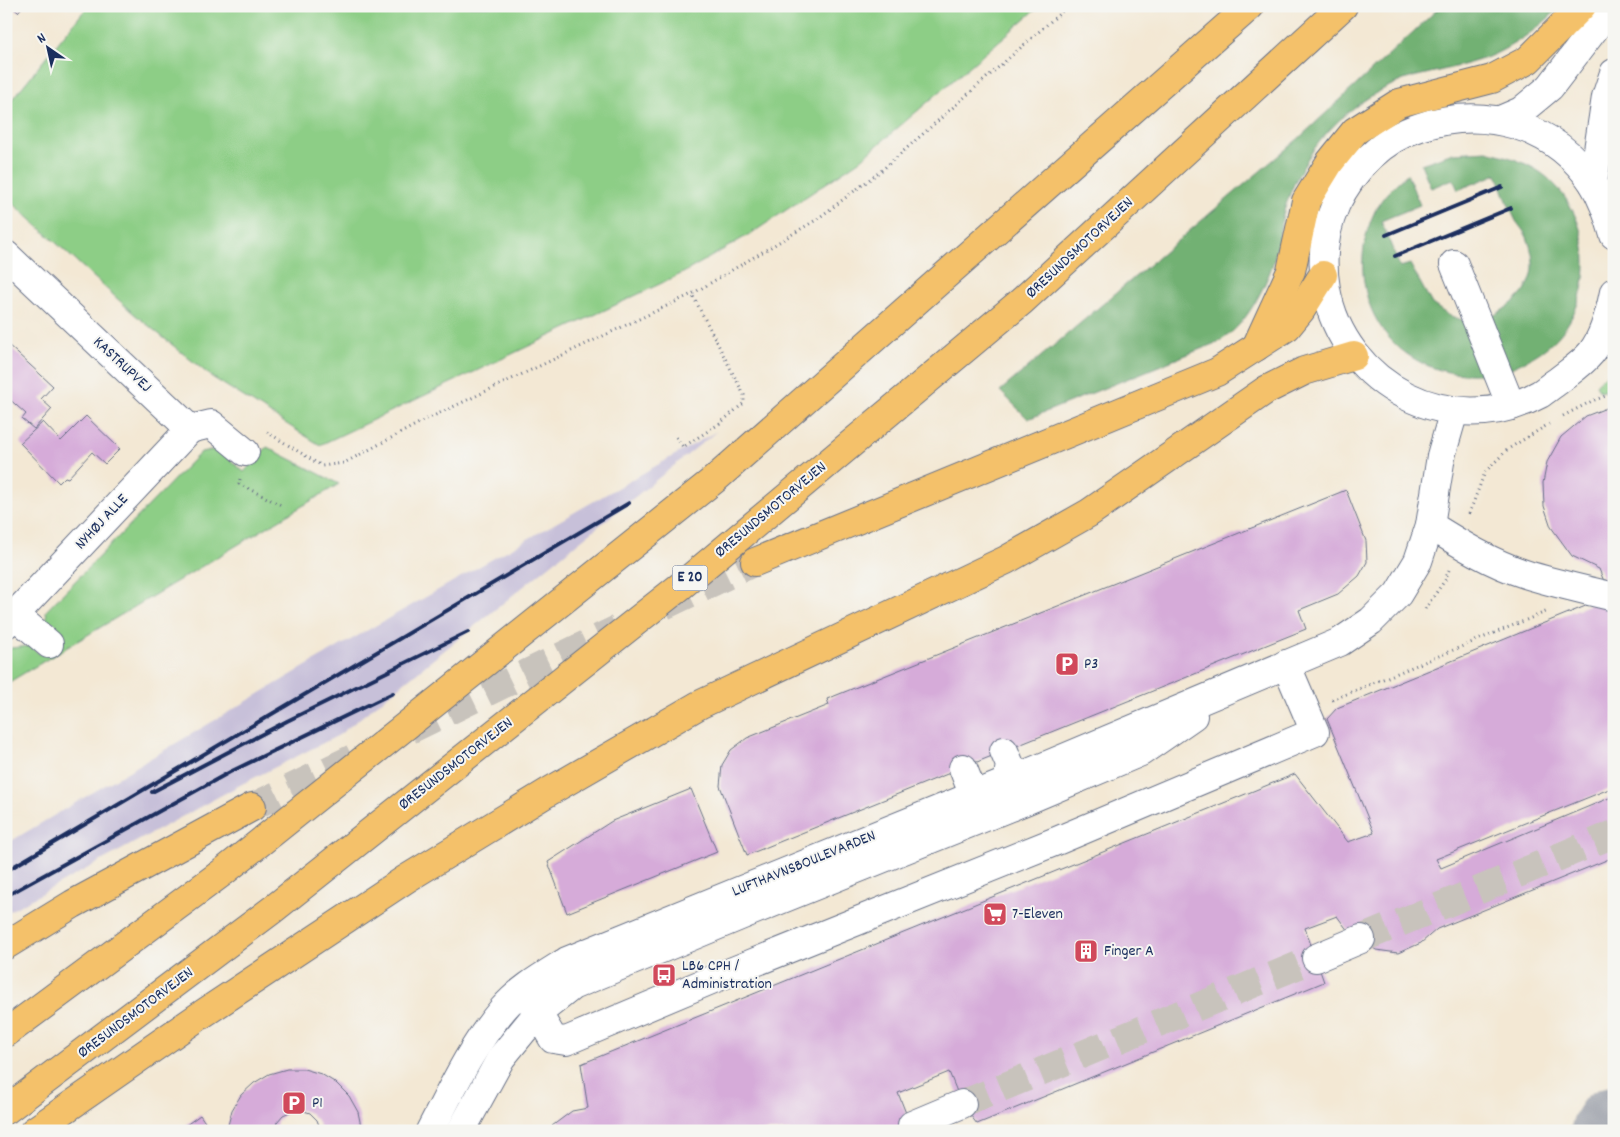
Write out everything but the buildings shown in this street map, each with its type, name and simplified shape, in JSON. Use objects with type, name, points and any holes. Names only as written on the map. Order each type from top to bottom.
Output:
[{"type":"highway","points":[[6,1033],[223,872],[716,478],[1250,6]]},
{"type":"highway","name":"ØRESUNDSMOTORVEJEN","points":[[6,1110],[272,910],[682,585],[1022,301],[1342,6]]},
{"type":"highway","points":[[1256,347],[1291,272],[1306,201],[1330,162],[1356,131],[1399,104],[1492,79],[1528,60],[1582,6]]},
{"type":"highway","points":[[755,562],[1217,372],[1287,327],[1301,310],[1323,275]]},
{"type":"highway","points":[[34,1131],[198,1017],[406,878],[550,791],[699,705],[1006,560],[1088,513],[1266,390],[1304,370],[1354,356]]},
{"type":"highway","points":[[6,945],[73,904],[252,806]]},
{"type":"street","points":[[1500,120],[1521,111],[1550,87],[1612,6]]},
{"type":"street","points":[[1593,182],[1606,97],[1614,73]]},
{"type":"street","points":[[1614,235],[1608,212],[1593,182],[1574,160],[1552,142],[1528,129],[1500,120],[1470,117],[1440,120],[1411,130],[1385,144],[1362,164],[1344,188],[1331,216],[1324,245],[1323,275],[1328,304],[1339,331],[1354,356],[1374,376],[1398,393],[1425,404],[1454,411],[1484,411],[1511,406],[1540,393],[1614,336]]},
{"type":"street","name":"KASTRUPVEJ","points":[[6,256],[190,429]]},
{"type":"street","points":[[1454,264],[1511,406]]},
{"type":"street","points":[[1592,352],[1603,330],[1614,292]]},
{"type":"street","name":"LUFTHAVNSBOULEVARDEN","points":[[461,1131],[501,1058],[537,1014],[572,986],[978,806],[1008,776],[1161,717],[1340,642],[1372,621],[1398,594],[1418,561],[1430,525],[1441,456],[1454,411]]},
{"type":"street","points":[[190,429],[211,424],[245,452]]},
{"type":"street","name":"NYHØJ ALLE","points":[[49,644],[11,620],[190,429]]},
{"type":"street","points":[[1430,525],[1484,558],[1524,574],[1610,596]]},
{"type":"street","points":[[524,990],[553,1039],[566,1041],[723,975],[1050,844],[1315,732],[1286,664]]},
{"type":"street","name":"LUFTHAVNSBOULEVARDEN","points":[[1008,776],[1141,752],[1246,681]]},
{"type":"street","points":[[963,768],[978,806]]},
{"type":"street","name":"LUFTHAVNSBOULEVARDEN","points":[[430,1131],[477,1045],[503,1008],[537,980],[575,958],[978,806]]},
{"type":"street","points":[[1316,958],[1361,940]]},
{"type":"street","points":[[912,1125],[962,1104]]},
{"type":"path","points":[[344,464],[425,420],[692,294],[824,214],[882,170],[1068,6]]},
{"type":"path","points":[[676,437],[683,447],[719,424],[744,403],[744,395],[692,294]]},
{"type":"path","points":[[245,452],[239,484],[281,504]]},
{"type":"path","points":[[1315,732],[1326,702],[1554,608]]},
{"type":"shaded area","points":[[717,431],[339,735],[240,785],[6,913],[6,844],[333,650]]},
{"type":"green space","points":[[88,6],[1040,6],[859,161],[755,231],[683,273],[320,445],[212,377],[133,313],[6,197],[6,107]]},
{"type":"green space","points":[[1441,6],[1561,6],[1536,29],[1506,48],[1477,61],[1413,77],[1395,84],[1359,104],[1344,116],[1324,136],[1307,159],[1289,198],[1271,269],[1261,292],[1248,314],[1224,338],[1028,419],[1000,391],[1298,139]]},
{"type":"green space","points":[[1487,151],[1512,158],[1542,173],[1549,179],[1563,195],[1574,213],[1581,232],[1584,252],[1585,273],[1581,293],[1574,313],[1563,331],[1545,349],[1507,370],[1486,320],[1518,298],[1526,289],[1531,279],[1533,268],[1532,255],[1527,237],[1513,215],[1497,174],[1458,190],[1453,179],[1431,188],[1421,164],[1453,153]]},
{"type":"green space","points":[[1407,174],[1420,205],[1381,221],[1400,267],[1410,264],[1432,304],[1448,315],[1468,322],[1490,374],[1446,372],[1416,360],[1397,346],[1381,328],[1370,307],[1364,284],[1363,260],[1366,235],[1381,200]]},
{"type":"green space","points":[[1614,366],[1614,386],[1600,391],[1596,385]]},
{"type":"green space","points":[[267,447],[339,484],[6,684],[6,652],[11,648],[30,646],[41,655],[58,638],[48,628],[46,611],[201,452],[218,449],[244,472]]},
{"type":"taxiway","points":[[1611,1131],[1614,1126]]},
{"type":"tunnel","points":[[664,606],[755,562]]},
{"type":"tunnel","points":[[410,730],[617,629]]},
{"type":"tunnel","points":[[252,807],[365,752]]},
{"type":"tunnel","points":[[1361,939],[1614,834]]},
{"type":"tunnel","points":[[962,1104],[1316,958]]},
{"type":"railway","points":[[1386,235],[1502,187]]},
{"type":"railway","points":[[1395,256],[1511,208]]},
{"type":"railway","points":[[6,871],[629,503]]},
{"type":"railway","points":[[152,792],[287,721],[468,632]]},
{"type":"railway","points":[[6,896],[230,772],[393,693]]},
{"type":"place","name":"P3","points":[[1067,664]]},
{"type":"place","name":"7-Eleven","points":[[995,914]]},
{"type":"place","name":"Finger A","points":[[1086,951]]},
{"type":"place","name":"LB6 CPH / Administration","points":[[664,975]]},
{"type":"place","name":"P1","points":[[294,1103]]}]
